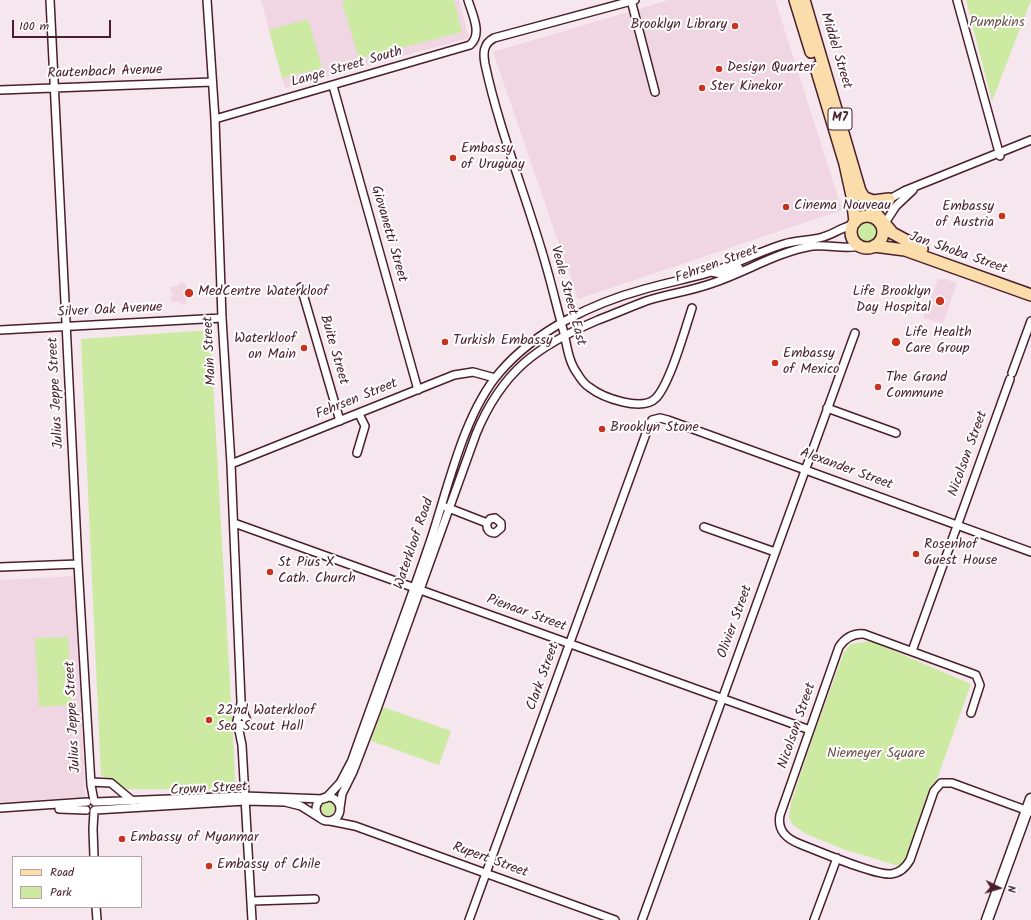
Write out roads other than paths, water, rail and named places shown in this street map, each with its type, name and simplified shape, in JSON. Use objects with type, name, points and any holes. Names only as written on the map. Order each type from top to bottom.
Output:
[{"type":"main road","name":"Middel Street","points":[[795,0],[845,164],[852,196],[854,224]]},
{"type":"main road","name":"Middel Street","points":[[804,0],[862,196],[871,214]]},
{"type":"main road","name":"Middel Street","points":[[857,180],[856,186],[862,203],[885,228]]},
{"type":"main road","points":[[862,196],[873,201],[889,199]]},
{"type":"main road","points":[[854,224],[871,214]]},
{"type":"main road","name":"M7","points":[[854,224],[852,237],[860,246]]},
{"type":"main road","points":[[860,246],[867,248],[874,246],[881,238],[885,228]]},
{"type":"main road","name":"Jan Shoba Street","points":[[885,228],[910,244],[1031,288]]},
{"type":"main road","name":"Jan Shoba Street","points":[[874,246],[905,250],[1031,295]]},
{"type":"main road","points":[[987,920],[1029,811],[1031,799]]},
{"type":"street","name":"Julius Jeppe Street","points":[[50,0],[91,802],[97,806],[91,811]]},
{"type":"street","name":"Main Street","points":[[207,0],[215,119],[222,318],[234,523],[244,798],[252,901],[252,920]]},
{"type":"street","name":"Lange Street South","points":[[215,119],[470,45],[475,39],[477,31],[468,0]]},
{"type":"street","points":[[632,0],[655,92]]},
{"type":"street","name":"Veale Street East","points":[[632,0],[498,37],[486,45],[484,55],[487,72],[547,268],[564,335],[574,367],[589,387],[597,392],[630,403],[644,404],[656,398],[666,382],[692,308]]},
{"type":"street","points":[[957,0],[999,155]]},
{"type":"street","name":"Rautenbach Avenue","points":[[0,90],[212,82]]},
{"type":"street","name":"Giovanetti Street","points":[[333,86],[418,390]]},
{"type":"street","points":[[999,155],[1031,140]]},
{"type":"street","points":[[871,214],[889,199],[918,186],[999,155],[1031,145]]},
{"type":"street","points":[[885,228],[896,206],[918,186]]},
{"type":"street","name":"Fehrsen Street","points":[[561,323],[584,312],[643,289],[710,272],[774,247],[795,241],[825,237],[854,224]]},
{"type":"street","name":"Fehrsen Street","points":[[564,335],[630,307],[715,283],[761,263],[812,246],[831,245],[854,248],[860,246]]},
{"type":"street","points":[[710,272],[720,274],[749,264],[761,263]]},
{"type":"street","name":"Buite Street","points":[[301,287],[340,421]]},
{"type":"street","name":"Silver Oak Avenue","points":[[0,330],[222,318]]},
{"type":"street","name":"Nicolson Street","points":[[912,651],[1031,321]]},
{"type":"street","name":"Waterkloof Road","points":[[340,810],[342,794],[353,772],[417,589],[445,507],[453,471],[474,415],[494,378],[522,350],[561,323]]},
{"type":"street","name":"Olivier Street","points":[[642,920],[855,333]]},
{"type":"street","name":"Waterkloof Road","points":[[445,507],[461,474],[479,426],[501,388],[536,353],[564,335]]},
{"type":"street","name":"Fehrsen Street","points":[[231,464],[459,374],[476,373],[494,378]]},
{"type":"street","points":[[827,408],[896,433]]},
{"type":"street","points":[[357,453],[365,426],[359,414]]},
{"type":"street","name":"Alexander Street","points":[[652,420],[664,418],[1031,552]]},
{"type":"street","name":"Clark Street","points":[[469,920],[569,643],[652,420]]},
{"type":"street","points":[[453,471],[461,474]]},
{"type":"street","points":[[445,507],[487,523]]},
{"type":"street","name":"Pienaar Street","points":[[234,523],[810,730]]},
{"type":"street","points":[[704,526],[775,552]]},
{"type":"street","points":[[0,567],[78,564]]},
{"type":"street","name":"Nicolson Street","points":[[971,713],[979,689],[978,677],[864,634],[854,635],[847,638],[839,647],[780,815],[779,824],[782,832],[789,839],[837,858],[886,874],[893,874],[903,869],[910,860],[934,791],[938,785],[944,782],[952,783],[1029,811]]},
{"type":"street","name":"Waterkloof Road","points":[[324,798],[337,788],[345,776],[386,675]]},
{"type":"street","points":[[91,784],[111,783],[135,804]]},
{"type":"street","name":"Crown Street","points":[[244,798],[294,803],[320,818]]},
{"type":"street","name":"Crown Street","points":[[0,808],[64,807],[91,811],[118,805],[135,804],[244,798],[324,798]]},
{"type":"street","points":[[324,798],[336,800],[340,810],[337,818],[330,821],[320,818],[317,808],[324,798]]},
{"type":"street","name":"Crown Street","points":[[0,813],[64,807],[91,802],[118,805]]},
{"type":"street","name":"Rupert Street","points":[[340,810],[346,820],[355,826]]},
{"type":"street","points":[[91,811],[94,856]]},
{"type":"street","name":"Rupert Street","points":[[330,821],[355,826],[615,920]]},
{"type":"street","points":[[814,920],[837,858]]},
{"type":"street","points":[[252,901],[314,899]]},
{"type":"street","points":[[96,908],[97,920]]},
{"type":"place","name":"Brooklyn Library","points":[[735,26]]},
{"type":"place","name":"Design Quarter","points":[[719,69]]},
{"type":"place","name":"Ster Kinekor","points":[[702,88]]},
{"type":"place","name":"Embassy of Uruguay","points":[[453,158]]},
{"type":"place","name":"Cinema Nouveau","points":[[786,207]]},
{"type":"place","name":"Embassy of Austria","points":[[1002,216]]},
{"type":"place","name":"MedCentre Waterkloof","points":[[189,293]]},
{"type":"place","name":"Life Brooklyn Day Hospital","points":[[940,301]]},
{"type":"place","name":"Turkish Embassy","points":[[445,342]]},
{"type":"place","name":"Life Health Care Group","points":[[896,342]]},
{"type":"place","name":"Waterkloof on Main","points":[[304,348]]},
{"type":"place","name":"Embassy of Mexico","points":[[775,363]]},
{"type":"place","name":"The Grand Commune","points":[[878,387]]},
{"type":"place","name":"Brooklyn Stone","points":[[602,429]]},
{"type":"place","name":"Rosenhof Guest House","points":[[916,554]]},
{"type":"place","name":"St Pius X Cath. Church","points":[[270,572]]},
{"type":"place","name":"22nd Waterkloof Sea Scout Hall","points":[[209,720]]},
{"type":"place","name":"Embassy of Myanmar","points":[[122,839]]},
{"type":"place","name":"Embassy of Chile","points":[[209,866]]},
{"type":"park label","name":"Pumpkins","points":[[997,24]]},
{"type":"park label","name":"Niemeyer Square","points":[[876,755]]}]
